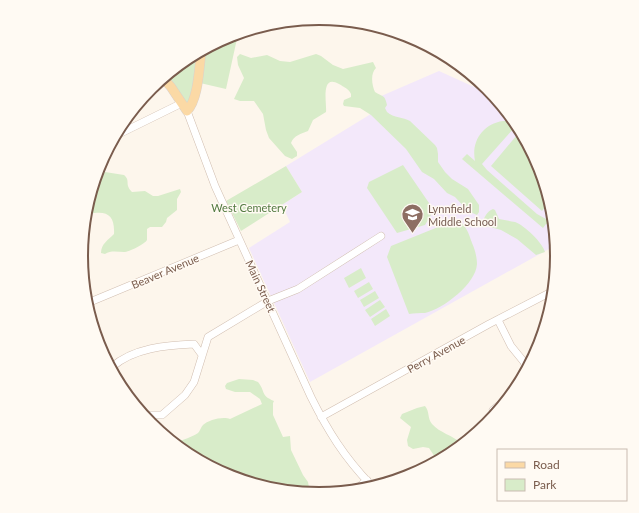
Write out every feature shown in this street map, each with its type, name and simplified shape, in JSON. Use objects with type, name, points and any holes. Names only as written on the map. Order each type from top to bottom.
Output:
[{"type":"main road","points":[[184,107],[192,106],[195,97],[200,58]]},
{"type":"main road","name":"Main Street","points":[[166,82],[184,107]]},
{"type":"street","points":[[125,131],[184,107]]},
{"type":"street","name":"Main Street","points":[[184,107],[215,186],[321,418],[338,446],[369,482]]},
{"type":"street","points":[[115,365],[130,356],[152,348],[179,344],[194,344],[268,301],[298,289],[381,236]]},
{"type":"street","name":"Beaver Avenue","points":[[92,301],[239,240]]},
{"type":"street","name":"Perry Avenue","points":[[321,418],[548,294]]},
{"type":"street","points":[[498,320],[511,346],[525,364]]},
{"type":"street","points":[[151,415],[162,415],[185,395],[194,382],[208,337]]},
{"type":"street","points":[[194,344],[202,355]]},
{"type":"shaded area","name":"Lynnfield Middle School","points":[[439,71],[479,89],[494,104],[512,128],[527,154],[539,182],[547,211],[551,248],[310,382],[249,248],[290,222],[282,205],[302,192],[286,166],[379,109],[372,100]]},
{"type":"green space","points":[[237,41],[226,89],[200,83],[204,56]]},
{"type":"green space","points":[[240,54],[251,58],[267,55],[280,61],[290,62],[316,54],[333,65],[343,69],[373,62],[376,68],[372,76],[373,86],[375,92],[383,96],[385,99],[387,105],[385,108],[387,112],[410,121],[435,145],[437,148],[438,162],[445,172],[452,179],[468,189],[479,205],[479,212],[477,215],[468,211],[455,197],[447,193],[434,179],[422,172],[406,149],[371,115],[360,108],[344,106],[344,100],[351,97],[351,94],[346,88],[333,82],[329,83],[327,86],[326,112],[313,120],[308,131],[298,135],[292,140],[291,143],[297,152],[297,156],[292,159],[285,156],[269,138],[263,114],[254,101],[240,101],[234,99],[244,78],[238,65],[237,57]]},
{"type":"green space","points":[[196,61],[191,98],[188,104],[168,81]]},
{"type":"green space","points":[[507,121],[513,129],[482,164],[537,214],[546,219],[548,217],[549,224],[546,224],[543,228],[462,159],[467,154],[475,161],[474,154],[477,140],[484,130],[496,123]]},
{"type":"green space","points":[[517,135],[527,154],[539,182],[546,207],[542,211],[491,166]]},
{"type":"green space","points":[[403,165],[429,203],[431,215],[425,225],[397,233],[367,188],[369,182]]},
{"type":"green space","name":"West Cemetery","points":[[286,166],[302,192],[241,231],[226,201]]},
{"type":"green space","points":[[105,172],[124,175],[127,179],[128,187],[132,192],[145,191],[153,196],[158,196],[180,189],[181,192],[177,199],[177,210],[167,218],[162,227],[150,227],[147,229],[146,242],[126,252],[101,253],[101,250],[107,240],[114,234],[114,228],[113,222],[109,215],[92,214],[92,211],[100,182]]},
{"type":"green space","points":[[493,209],[495,210],[499,219],[515,222],[528,230],[541,244],[545,252],[536,255],[517,239],[501,230],[483,225],[485,216]]},
{"type":"green space","points":[[458,219],[467,230],[476,254],[477,264],[471,280],[449,301],[432,311],[409,314],[387,257],[391,246]]},
{"type":"green space","points":[[361,268],[366,278],[349,288],[344,278]]},
{"type":"green space","points":[[369,282],[373,289],[358,298],[354,291]]},
{"type":"green space","points":[[375,291],[379,298],[364,307],[360,300]]},
{"type":"green space","points":[[380,300],[385,307],[370,317],[365,310]]},
{"type":"green space","points":[[386,309],[390,316],[375,326],[371,319]]},
{"type":"green space","points":[[239,379],[253,380],[258,382],[267,397],[274,401],[273,415],[283,437],[290,436],[291,450],[308,482],[309,488],[274,484],[245,476],[204,457],[180,441],[198,433],[203,425],[208,422],[220,418],[230,419],[262,404],[260,399],[250,392],[235,392],[226,389],[225,386],[227,383]]},
{"type":"green space","points":[[425,406],[428,410],[432,424],[439,430],[458,441],[435,457],[429,448],[423,447],[413,449],[408,446],[407,440],[411,427],[400,418],[402,414]]},
{"type":"place","name":"Lynnfield Middle School","points":[[413,234]]}]
